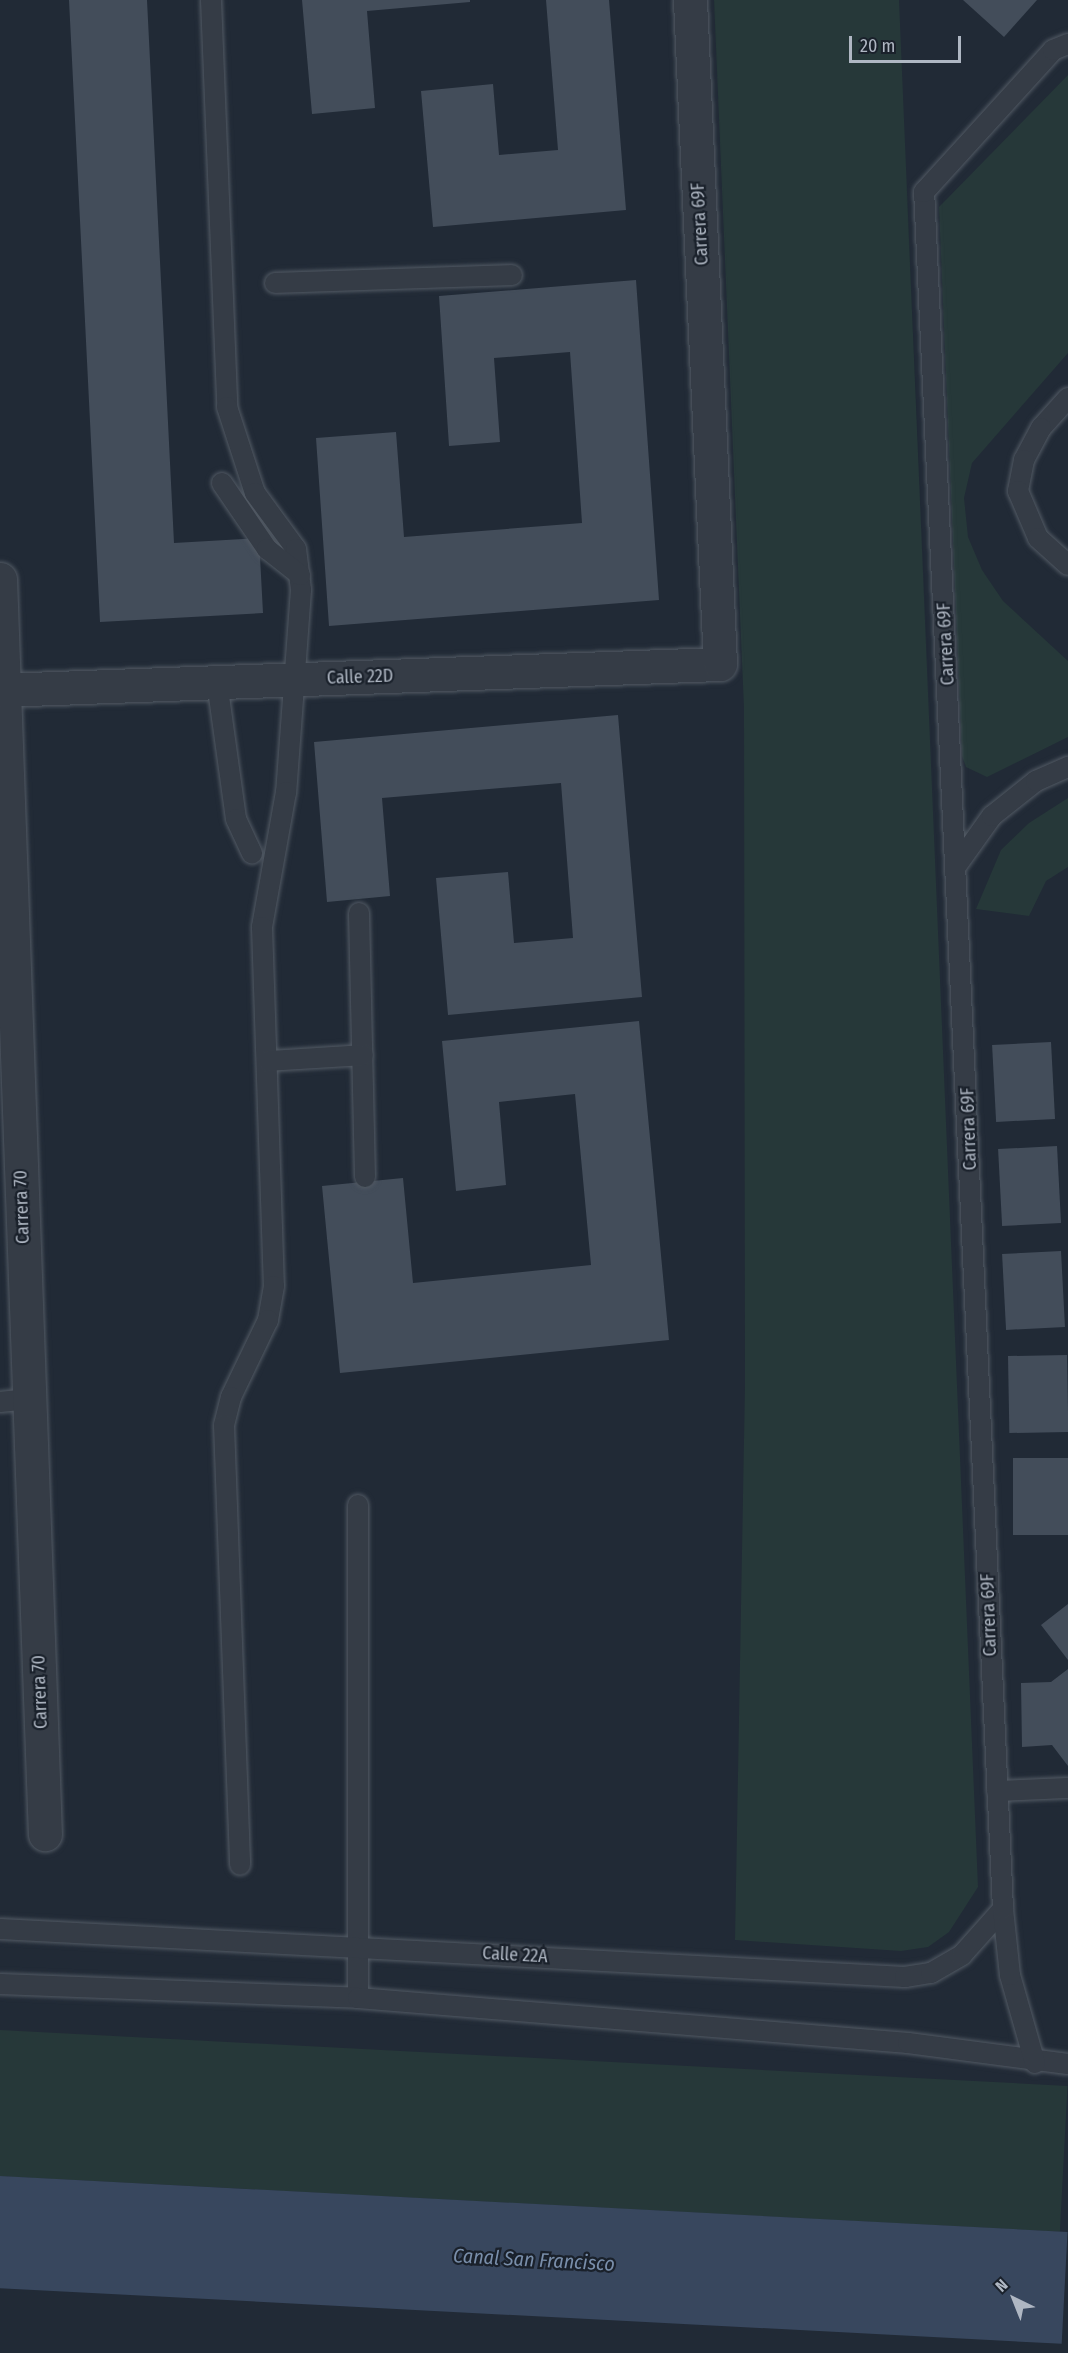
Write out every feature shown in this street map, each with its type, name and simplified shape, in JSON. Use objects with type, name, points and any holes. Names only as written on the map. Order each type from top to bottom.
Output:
[{"type":"street","name":"Carrera 69F","points":[[690,0],[720,664]]},
{"type":"street","name":"Carrera 70","points":[[0,579],[15,1400],[45,1834]]},
{"type":"street","name":"Calle 22D","points":[[2,690],[720,664]]},
{"type":"lane","points":[[211,0],[227,406],[242,464],[296,549],[300,575],[291,680],[286,792],[262,927],[274,1286],[268,1320],[231,1397],[223,1445],[240,1865]]},
{"type":"lane","name":"Carrera 69F","points":[[1035,2063],[1010,1975],[1003,1909],[957,865],[924,192],[1053,50],[1068,44]]},
{"type":"lane","points":[[275,283],[512,275]]},
{"type":"lane","points":[[1068,398],[1041,428],[1024,460],[1018,491],[1038,538],[1068,565]]},
{"type":"lane","points":[[222,483],[267,549],[300,575]]},
{"type":"lane","points":[[217,682],[236,819],[252,853]]},
{"type":"lane","points":[[957,865],[992,816],[1036,781],[1068,767]]},
{"type":"lane","points":[[359,913],[365,1177]]},
{"type":"lane","points":[[268,1061],[363,1054]]},
{"type":"lane","points":[[358,1505],[361,1946],[358,1998]]},
{"type":"lane","points":[[997,1791],[1068,1788]]},
{"type":"lane","name":"Calle 22A","points":[[0,1929],[361,1946],[905,1977],[932,1973],[962,1955],[1003,1909]]},
{"type":"lane","points":[[0,1984],[358,1998],[908,2043],[1035,2063],[1068,2064]]},
{"type":"shaded area","points":[[714,0],[899,0],[978,1887],[949,1932],[928,1947],[901,1951],[735,1940],[745,1385],[744,708]]},
{"type":"shaded area","points":[[1068,75],[1068,353],[972,463],[964,498],[968,537],[982,570],[1003,601],[1068,661],[1068,737],[987,777],[966,767],[962,756],[939,207]]},
{"type":"shaded area","points":[[1068,798],[1068,867],[1046,881],[1029,916],[976,909],[1001,850],[1029,823]]},
{"type":"shaded area","points":[[0,2030],[1068,2086],[1060,2232],[0,2176]]},
{"type":"water","name":"Canal San Francisco","points":[[0,2176],[1068,2232],[1062,2344],[0,2288]]},
{"type":"building","points":[[69,0],[147,0],[174,543],[259,538],[263,613],[100,622]]},
{"type":"building","points":[[302,0],[470,0],[470,2],[367,11],[375,108],[312,114]]},
{"type":"building","points":[[546,0],[609,0],[626,210],[433,227],[421,91],[493,84],[499,155],[558,150]]},
{"type":"building","points":[[963,0],[1037,0],[1004,37]]},
{"type":"building","points":[[636,280],[659,600],[329,626],[316,438],[396,432],[404,537],[582,523],[570,352],[494,358],[500,442],[449,446],[439,296]]},
{"type":"building","points":[[618,715],[642,997],[448,1015],[436,878],[508,872],[514,943],[573,938],[561,783],[382,798],[390,896],[327,902],[314,742]]},
{"type":"building","points":[[639,1021],[669,1340],[340,1373],[322,1186],[403,1178],[413,1283],[591,1265],[575,1094],[499,1102],[506,1185],[456,1191],[442,1041]]},
{"type":"building","points":[[1051,1042],[1055,1119],[996,1122],[992,1045]]},
{"type":"building","points":[[1057,1146],[1061,1223],[1002,1226],[998,1149]]},
{"type":"building","points":[[1061,1251],[1065,1327],[1006,1330],[1002,1254]]},
{"type":"building","points":[[1067,1355],[1068,1432],[1009,1433],[1008,1356]]},
{"type":"building","points":[[1013,1458],[1068,1458],[1068,1535],[1013,1535]]},
{"type":"building","points":[[1068,1604],[1068,1660],[1041,1625]]},
{"type":"building","points":[[1068,1669],[1068,1766],[1052,1745],[1022,1747],[1021,1683],[1051,1682]]}]
